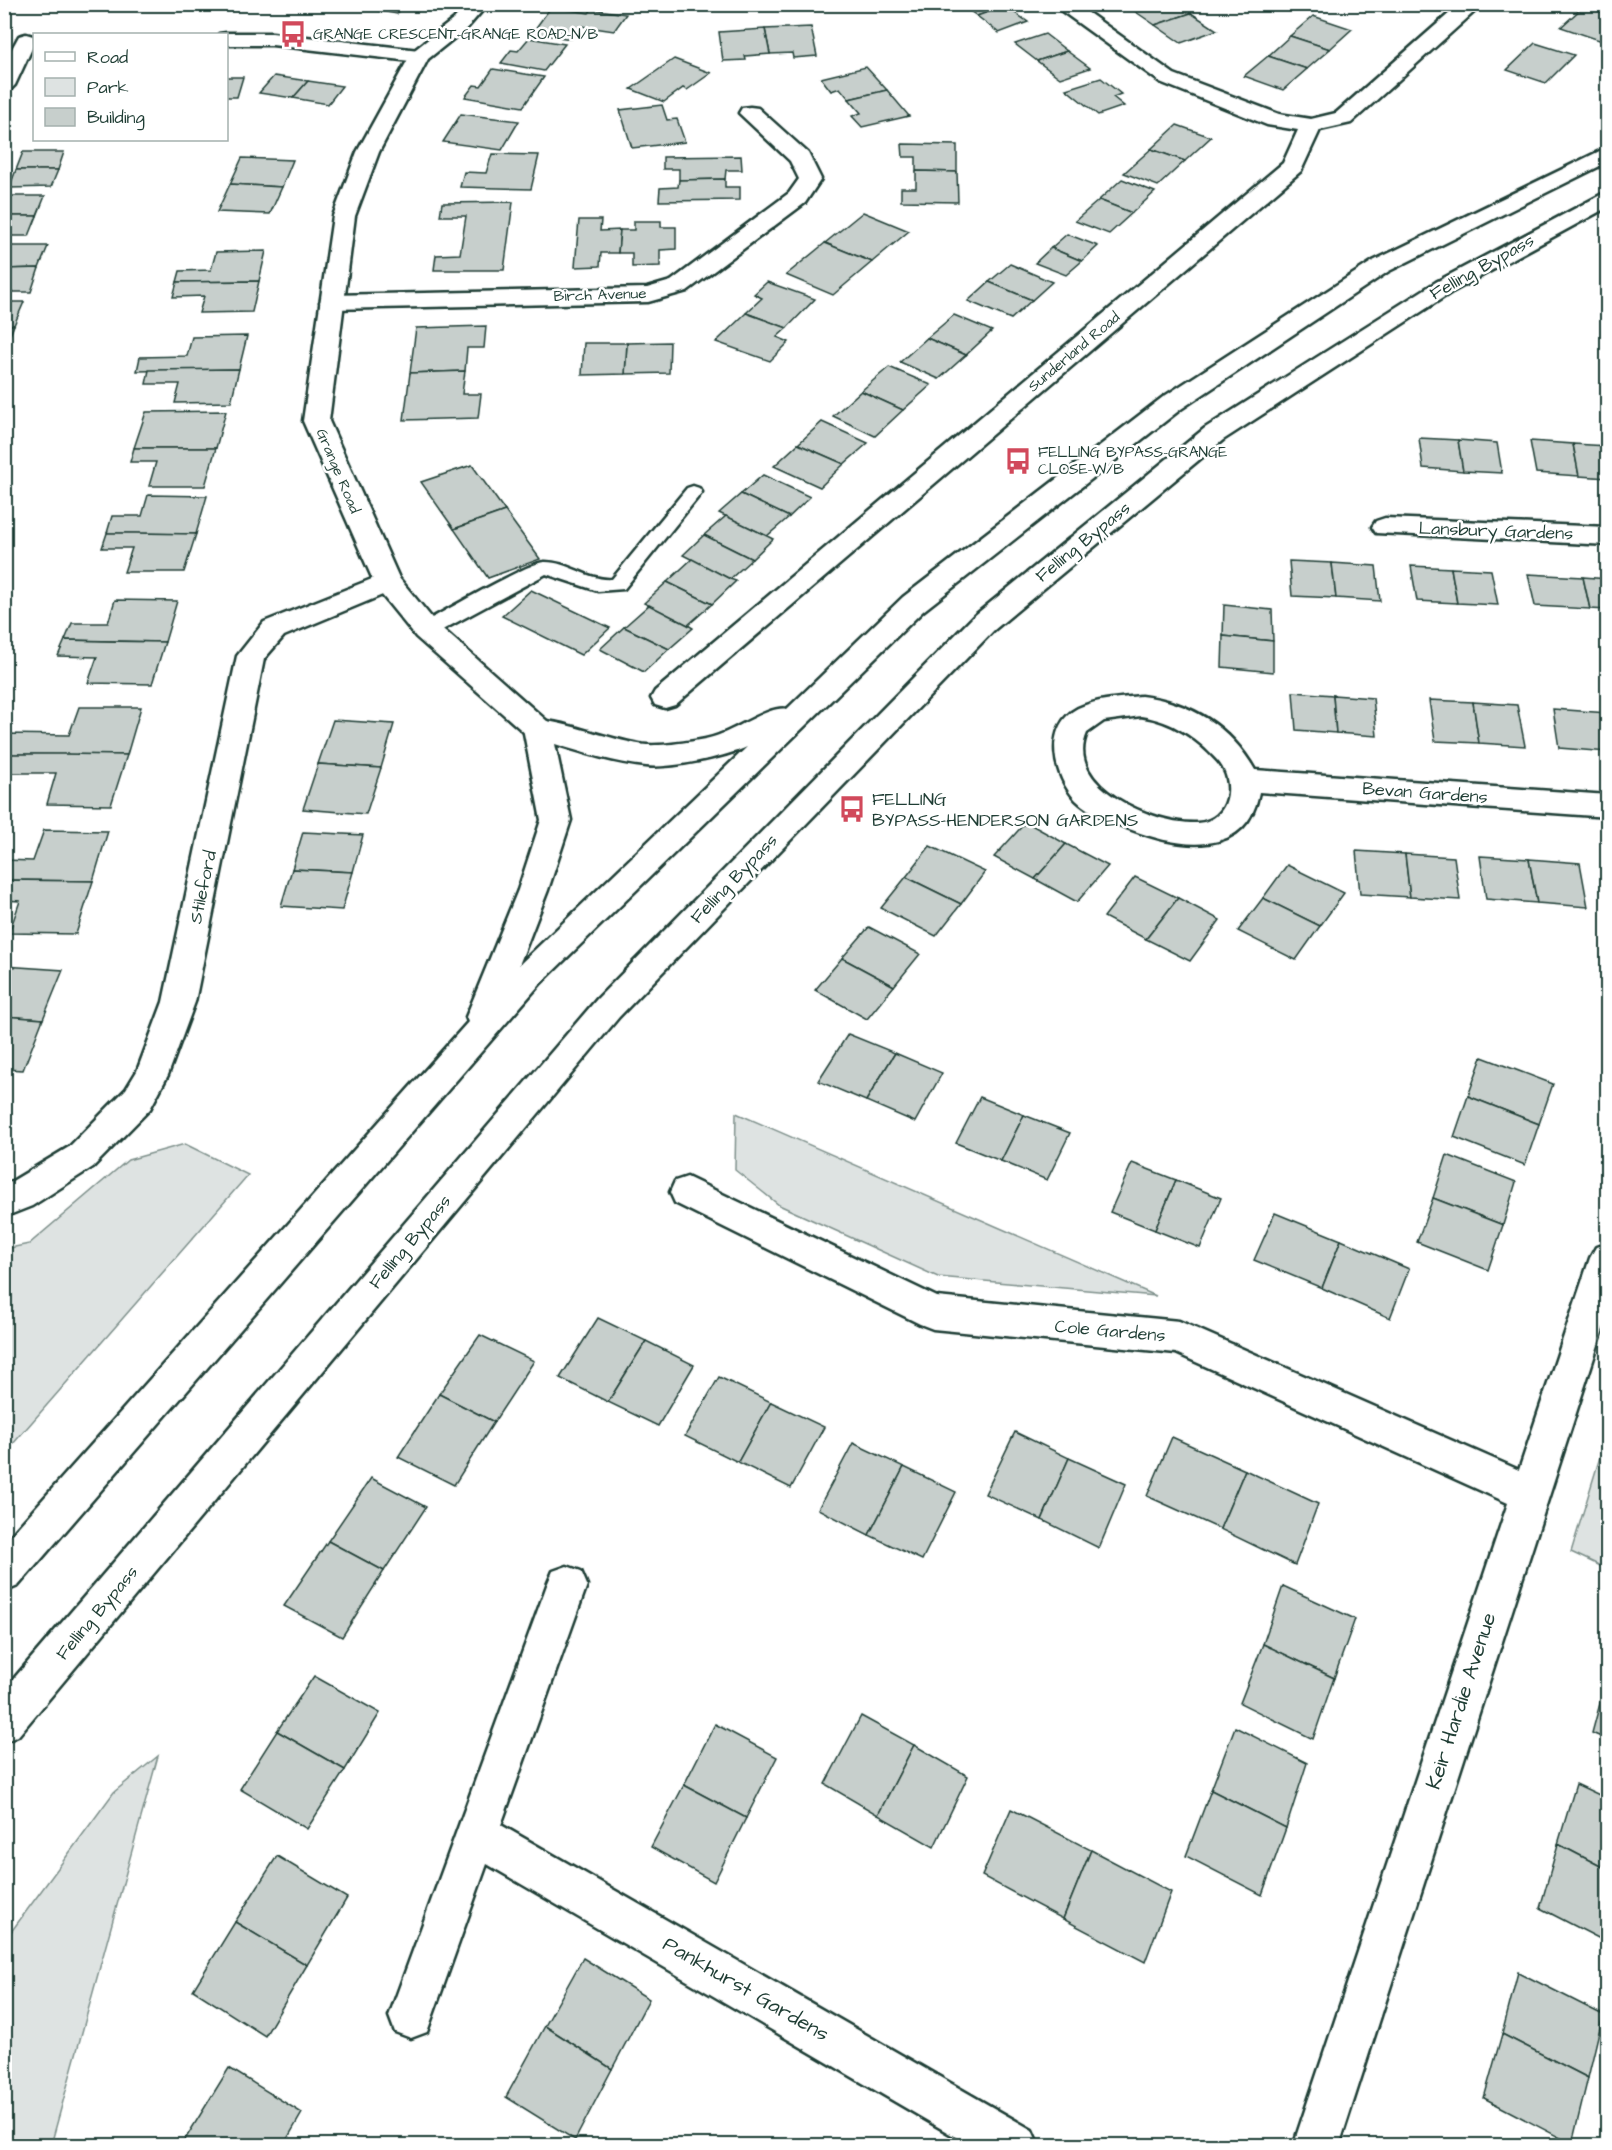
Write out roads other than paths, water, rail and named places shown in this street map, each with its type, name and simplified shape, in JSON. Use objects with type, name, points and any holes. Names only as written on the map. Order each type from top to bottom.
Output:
[{"type":"main road","points":[[228,39],[272,39],[419,56],[461,23],[478,4]]},
{"type":"main road","points":[[1062,4],[1167,78],[1275,120],[1311,125],[1343,118],[1473,4]]},
{"type":"main road","points":[[4,40],[30,40]]},
{"type":"main road","points":[[4,85],[30,40]]},
{"type":"main road","name":"Grange Road","points":[[419,56],[368,152],[344,216],[316,421],[387,582],[426,630],[537,728]]},
{"type":"main road","name":"Birch Avenue","points":[[332,302],[648,295],[679,286],[797,198],[810,179],[800,158],[750,112]]},
{"type":"main road","name":"Sunderland Road","points":[[665,698],[1293,166],[1311,125]]},
{"type":"main road","points":[[4,1573],[529,975],[913,604],[1172,403],[1381,266],[1608,153]]},
{"type":"main road","name":"Felling Bypass","points":[[4,1722],[608,1008],[984,623],[1214,434],[1444,287],[1608,198]]},
{"type":"main road","name":"Lansbury Gardens","points":[[1385,527],[1608,536]]},
{"type":"main road","name":"Stileford","points":[[4,1202],[20,1195],[81,1157],[138,1099],[152,1075],[179,1002],[251,656],[274,629],[314,610],[387,582]]},
{"type":"main road","points":[[1141,706],[1165,710],[1184,717],[1228,754],[1237,765],[1244,780],[1241,806],[1235,816],[1222,827],[1204,834],[1186,836],[1165,831],[1094,798],[1076,775],[1069,750],[1073,733],[1083,720],[1099,712],[1141,706]]},
{"type":"main road","points":[[473,1038],[533,891],[556,820],[537,728],[597,746],[648,756],[723,746],[807,707]]},
{"type":"main road","name":"Bevan Gardens","points":[[1244,780],[1608,806]]},
{"type":"main road","name":"Cole Gardens","points":[[687,1192],[933,1313],[1179,1337],[1529,1492]]},
{"type":"main road","name":"Keir Hardie Avenue","points":[[1316,2145],[1529,1492],[1608,1258]]},
{"type":"main road","points":[[411,2016],[567,1585]]},
{"type":"main road","name":"Pankhurst Gardens","points":[[477,1834],[1016,2145]]},
{"type":"lane","points":[[426,630],[543,568],[551,568],[596,585],[606,587],[617,585],[693,492]]},
{"type":"place","name":"GRANGE CRESCENT-GRANGE ROAD-N/B","points":[[293,34]]},
{"type":"place","name":"FELLING BYPASS-GRANGE CLOSE-W/B","points":[[1018,461]]},
{"type":"place","name":"FELLING BYPASS-HENDERSON GARDENS","points":[[852,809]]}]
